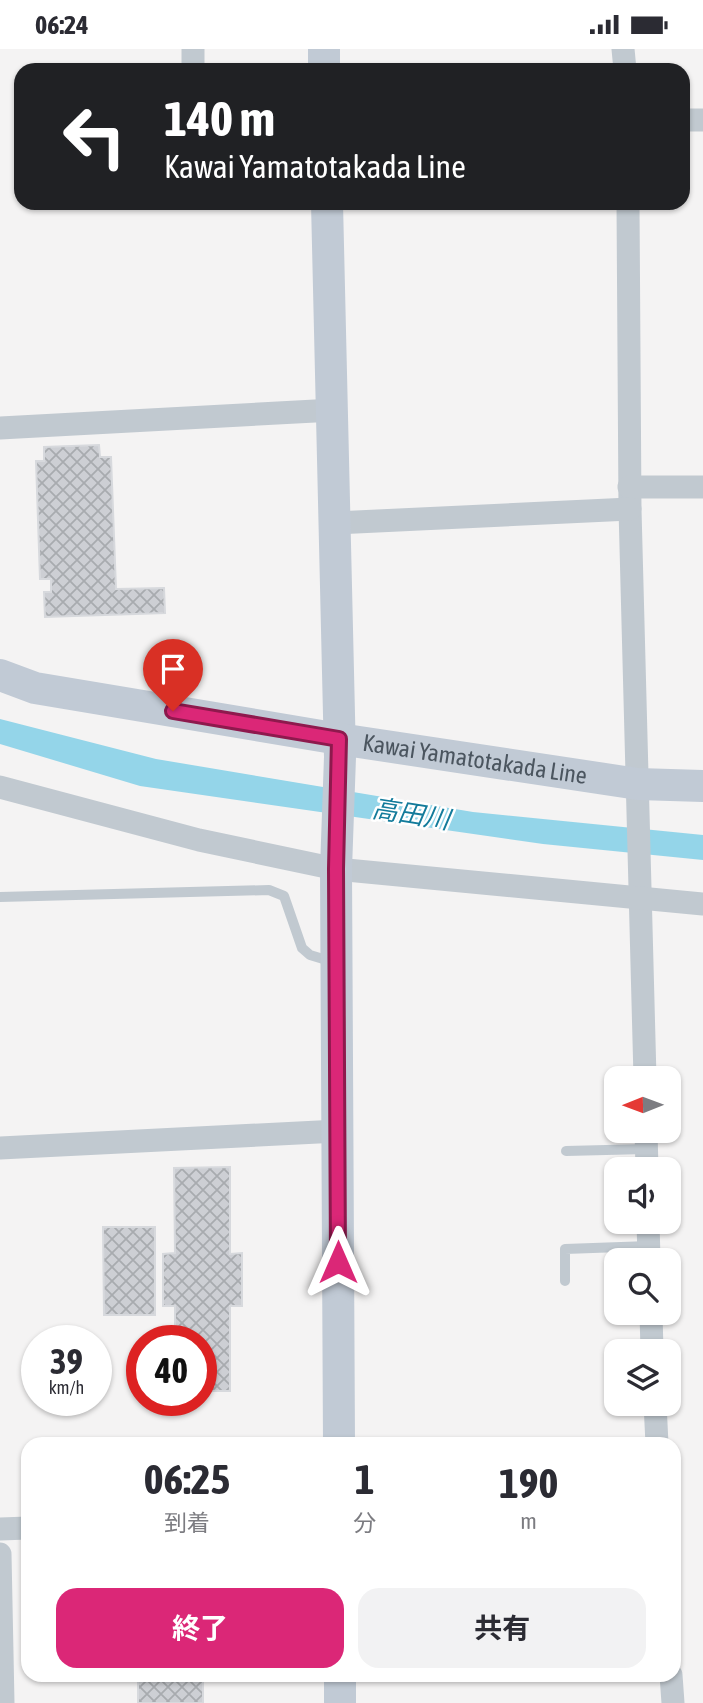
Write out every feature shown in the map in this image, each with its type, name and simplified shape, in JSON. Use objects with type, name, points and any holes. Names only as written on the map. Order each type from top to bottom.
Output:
[{"type":"street","points":[[327,210],[334,410],[339,748],[339,1437]]},
{"type":"street","points":[[628,210],[629,498],[645,1066]]},
{"type":"street","points":[[0,428],[334,410]]},
{"type":"street","points":[[335,523],[629,498],[703,487]]},
{"type":"street","name":"Kawai Yamatotakada Line","points":[[0,675],[35,688],[339,748],[638,796],[703,786]]},
{"type":"street","points":[[0,787],[199,841],[703,904]]},
{"type":"street","points":[[0,1148],[338,1131]]},
{"type":"street","points":[[656,1416],[657,1437]]},
{"type":"street","points":[[0,1529],[21,1528]]},
{"type":"street","points":[[0,1554],[3,1703]]},
{"type":"street","points":[[340,1682],[340,1703]]},
{"type":"street","points":[[672,1682],[673,1703]]},
{"type":"lane","points":[[0,897],[269,890],[284,896],[302,949],[310,955],[337,963]]},
{"type":"lane","points":[[565,1151],[647,1149]]},
{"type":"lane","points":[[565,1281],[565,1249],[604,1251]]},
{"type":"water","name":"高田川","points":[[0,719],[156,759],[473,812],[703,835],[703,860],[543,844],[140,786],[0,744]]},
{"type":"building","points":[[99,445],[100,457],[111,457],[116,589],[164,588],[165,613],[45,617],[44,592],[51,592],[51,579],[40,579],[36,461],[44,461],[44,447]]},
{"type":"building","points":[[230,1167],[230,1254],[242,1253],[242,1306],[230,1306],[230,1391],[217,1391],[217,1325],[175,1325],[175,1306],[163,1306],[163,1254],[175,1253],[174,1168]]},
{"type":"building","points":[[103,1227],[155,1227],[155,1315],[104,1315]]},
{"type":"building","points":[[138,1682],[203,1682],[203,1703],[138,1703]]},
{"type":"route","points":[[173,711],[339,739],[336,869],[338,1262]]}]
